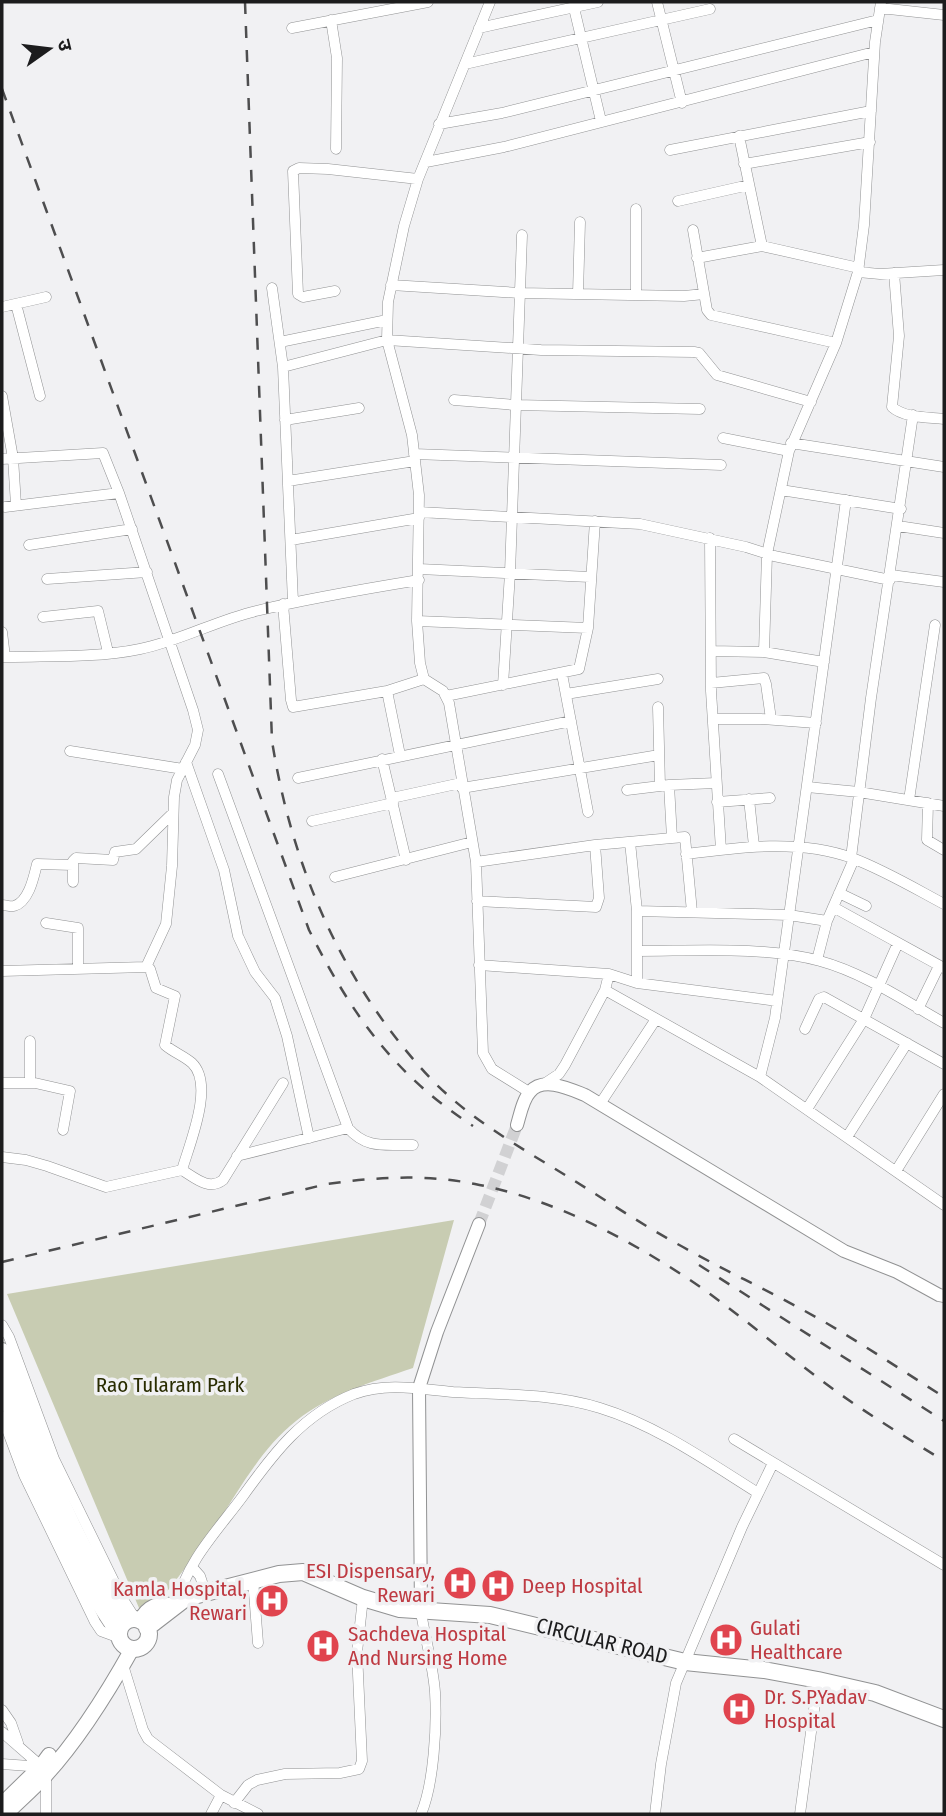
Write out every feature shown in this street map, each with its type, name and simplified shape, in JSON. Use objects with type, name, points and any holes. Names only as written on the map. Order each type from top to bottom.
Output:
[{"type":"main road","points":[[2,1350],[59,1498],[102,1595]]},
{"type":"main road","points":[[2,1383],[43,1491],[102,1595],[131,1632]]},
{"type":"main road","name":"CIRCULAR ROAD","points":[[131,1632],[150,1608],[175,1605],[205,1591],[303,1572],[363,1598],[400,1609],[501,1617],[685,1662],[764,1670],[818,1680],[875,1693],[944,1719]]},
{"type":"main road","points":[[6,1814],[76,1735],[123,1665],[131,1632]]},
{"type":"main road","points":[[2,1804],[41,1773],[99,1688],[131,1632]]},
{"type":"street","points":[[292,28],[428,2]]},
{"type":"street","points":[[490,2],[418,179],[391,285],[387,340],[412,435],[415,457],[419,515],[417,621],[420,663],[424,679],[443,691],[446,696],[476,862],[481,1034],[485,1060],[492,1069],[529,1092]]},
{"type":"street","points":[[479,28],[598,2]]},
{"type":"street","points":[[657,2],[682,103]]},
{"type":"street","points":[[764,652],[766,554],[790,447],[836,343],[858,270],[864,225],[874,52],[881,5],[944,15]]},
{"type":"street","points":[[574,8],[601,121]]},
{"type":"street","points":[[465,64],[710,9]]},
{"type":"street","points":[[331,20],[337,58],[336,149]]},
{"type":"street","points":[[439,124],[502,113],[878,20]]},
{"type":"street","points":[[426,162],[504,147],[874,52]]},
{"type":"street","points":[[670,150],[871,111]]},
{"type":"street","points":[[739,136],[762,246]]},
{"type":"street","points":[[744,164],[870,142]]},
{"type":"street","points":[[335,291],[303,297],[298,294],[293,171],[299,168],[328,169],[418,179]]},
{"type":"street","points":[[678,201],[749,185]]},
{"type":"street","points":[[636,209],[636,295]]},
{"type":"street","points":[[578,294],[580,222]]},
{"type":"street","points":[[693,230],[707,310],[711,315],[836,343]]},
{"type":"street","points":[[503,685],[510,573],[522,235]]},
{"type":"street","points":[[697,258],[762,246],[858,270],[894,273],[944,270]]},
{"type":"street","points":[[894,273],[898,336],[892,407],[895,411],[944,419]]},
{"type":"street","points":[[391,285],[520,293],[684,296],[704,294]]},
{"type":"street","points":[[272,288],[283,367],[291,540],[288,603],[293,707],[387,691],[424,679]]},
{"type":"street","points":[[2,307],[46,297]]},
{"type":"street","points":[[16,304],[40,396]]},
{"type":"street","points":[[280,342],[387,320]]},
{"type":"street","points":[[283,367],[387,340],[517,348],[694,352],[699,353],[718,375],[811,402]]},
{"type":"street","points":[[2,396],[13,458],[16,505]]},
{"type":"street","points":[[454,400],[516,405],[700,410]]},
{"type":"street","points":[[285,420],[359,408]]},
{"type":"street","points":[[817,960],[827,921],[853,858],[859,792],[913,415]]},
{"type":"street","points":[[723,438],[944,467]]},
{"type":"street","points":[[2,459],[103,453],[132,529],[193,710],[198,730],[195,745],[176,788],[166,924],[146,967]]},
{"type":"street","points":[[288,481],[415,457],[721,465]]},
{"type":"street","points":[[781,490],[901,509]]},
{"type":"street","points":[[5,507],[119,493]]},
{"type":"street","points":[[760,1077],[777,1001],[846,500]]},
{"type":"street","points":[[291,540],[419,515],[512,515],[640,524],[837,569],[944,582]]},
{"type":"street","points":[[446,696],[579,669],[587,628],[595,521]]},
{"type":"street","points":[[898,526],[944,533]]},
{"type":"street","points":[[29,545],[132,529]]},
{"type":"street","points":[[710,538],[711,683],[721,849]]},
{"type":"street","points":[[47,579],[146,572]]},
{"type":"street","points":[[2,632],[3,657],[137,650],[256,611],[419,575],[510,573],[590,577]]},
{"type":"street","points":[[43,617],[98,611],[108,652]]},
{"type":"street","points":[[417,621],[587,628]]},
{"type":"street","points":[[909,800],[935,625]]},
{"type":"street","points":[[711,652],[764,652],[824,662]]},
{"type":"street","points":[[562,674],[588,812]]},
{"type":"street","points":[[711,683],[764,678],[771,719]]},
{"type":"street","points":[[566,694],[658,679]]},
{"type":"street","points":[[387,691],[400,755]]},
{"type":"street","points":[[658,707],[659,755],[672,838]]},
{"type":"street","points":[[713,719],[771,719],[816,723]]},
{"type":"street","points":[[298,778],[571,721]]},
{"type":"street","points":[[70,751],[185,765]]},
{"type":"street","points":[[312,821],[462,785],[659,755]]},
{"type":"street","points":[[382,759],[406,860]]},
{"type":"street","points":[[185,765],[224,870],[238,936],[255,972],[275,998],[288,1036],[309,1138]]},
{"type":"street","points":[[218,774],[348,1128],[357,1139],[366,1143],[413,1144]]},
{"type":"street","points":[[627,790],[716,783]]},
{"type":"street","points":[[807,787],[859,792],[944,806]]},
{"type":"street","points":[[717,802],[770,798]]},
{"type":"street","points":[[749,799],[754,846]]},
{"type":"street","points":[[928,803],[927,840],[944,850]]},
{"type":"street","points":[[73,882],[74,859],[78,857],[111,860],[114,859],[115,852],[136,849],[173,813]]},
{"type":"street","points":[[476,862],[595,845],[685,837],[692,912]]},
{"type":"street","points":[[335,877],[472,842]]},
{"type":"street","points":[[630,842],[637,911],[637,983]]},
{"type":"street","points":[[477,901],[596,907],[599,898],[595,845]]},
{"type":"street","points":[[686,854],[754,846],[830,852],[853,858],[944,904]]},
{"type":"street","points":[[2,905],[14,906],[20,902],[32,885],[37,864],[73,865]]},
{"type":"street","points":[[839,893],[866,906]]},
{"type":"street","points":[[833,907],[942,967],[918,1009]]},
{"type":"street","points":[[637,911],[789,915],[827,921]]},
{"type":"street","points":[[46,923],[78,928],[78,968]]},
{"type":"street","points":[[807,1109],[864,1018],[898,943]]},
{"type":"street","points":[[638,951],[784,954],[817,960],[879,987],[944,1023]]},
{"type":"street","points":[[479,965],[608,974],[637,983],[777,1001]]},
{"type":"street","points":[[2,971],[146,967],[150,970],[156,988],[173,993],[175,998],[164,1045],[194,1065],[202,1094],[182,1170]]},
{"type":"street","points":[[517,1125],[529,1092],[559,1074],[565,1065],[605,990],[608,974]]},
{"type":"street","points":[[605,990],[760,1077],[944,1205]]},
{"type":"street","points":[[805,1029],[821,997],[830,999],[944,1064]]},
{"type":"street","points":[[600,1104],[656,1019]]},
{"type":"street","points":[[30,1041],[30,1083]]},
{"type":"street","points":[[847,1136],[907,1044]]},
{"type":"street","points":[[2,1083],[30,1083],[70,1091],[64,1130]]},
{"type":"street","points":[[2,1157],[47,1166],[106,1187],[182,1170],[208,1185],[213,1185],[223,1180],[283,1083]]},
{"type":"street","points":[[544,1085],[572,1090],[600,1104],[844,1251],[897,1272],[944,1296]]},
{"type":"street","points":[[896,1171],[943,1099]]},
{"type":"street","points":[[237,1156],[348,1128]]},
{"type":"street","points":[[421,1814],[429,1785],[436,1708],[421,1612],[419,1388],[441,1320],[479,1224]]},
{"type":"street","points":[[2,1325],[9,1336],[54,1459],[117,1587],[131,1632],[101,1631],[94,1622],[24,1475],[2,1416]]},
{"type":"street","points":[[175,1605],[192,1567],[275,1452],[302,1425],[328,1407],[354,1394],[384,1387],[529,1395],[600,1408],[692,1452],[758,1493]]},
{"type":"street","points":[[734,1439],[944,1565]]},
{"type":"street","points":[[655,1814],[676,1683],[773,1463]]},
{"type":"street","points":[[192,1567],[200,1576],[205,1591]]},
{"type":"street","points":[[253,1580],[258,1643]]},
{"type":"street","points":[[234,1803],[248,1785],[257,1780],[285,1774],[341,1773],[359,1769],[362,1761],[356,1687],[363,1598]]},
{"type":"street","points":[[123,1665],[146,1736],[165,1754],[221,1795],[258,1814]]},
{"type":"street","points":[[800,1814],[818,1680]]},
{"type":"street","points":[[2,1710],[11,1723],[19,1745]]},
{"type":"street","points":[[2,1732],[19,1745],[41,1773],[46,1814]]},
{"type":"street","points":[[2,1763],[29,1766],[41,1773]]},
{"type":"street","points":[[211,1814],[221,1795]]},
{"type":"green space","name":"Rao Tularam Park","points":[[454,1220],[413,1368],[323,1403],[283,1433],[260,1459],[196,1554],[146,1618],[139,1608],[7,1294]]},
{"type":"tunnel","points":[[479,1224],[517,1125]]},
{"type":"railway","points":[[245,2],[272,741],[293,834],[326,923],[372,1005],[400,1044],[432,1080],[463,1108],[516,1145],[654,1231],[828,1324],[944,1397]]},
{"type":"railway","points":[[2,89],[309,930],[341,988],[377,1040],[420,1085],[473,1126]]},
{"type":"railway","points":[[2,1262],[327,1184],[401,1178],[475,1184],[533,1199],[561,1210],[642,1250],[711,1295],[847,1399],[944,1461]]},
{"type":"railway","points":[[699,1265],[944,1421]]},
{"type":"place","name":"ESI Dispensary, Rewari","points":[[460,1583]]},
{"type":"place","name":"Deep Hospital","points":[[498,1586]]},
{"type":"place","name":"Kamla Hospital, Rewari","points":[[272,1601]]},
{"type":"place","name":"Gulati Healthcare","points":[[726,1640]]},
{"type":"place","name":"Sachdeva Hospital And Nursing Home","points":[[323,1646]]},
{"type":"place","name":"Dr. S.P.Yadav Hospital","points":[[739,1709]]}]
